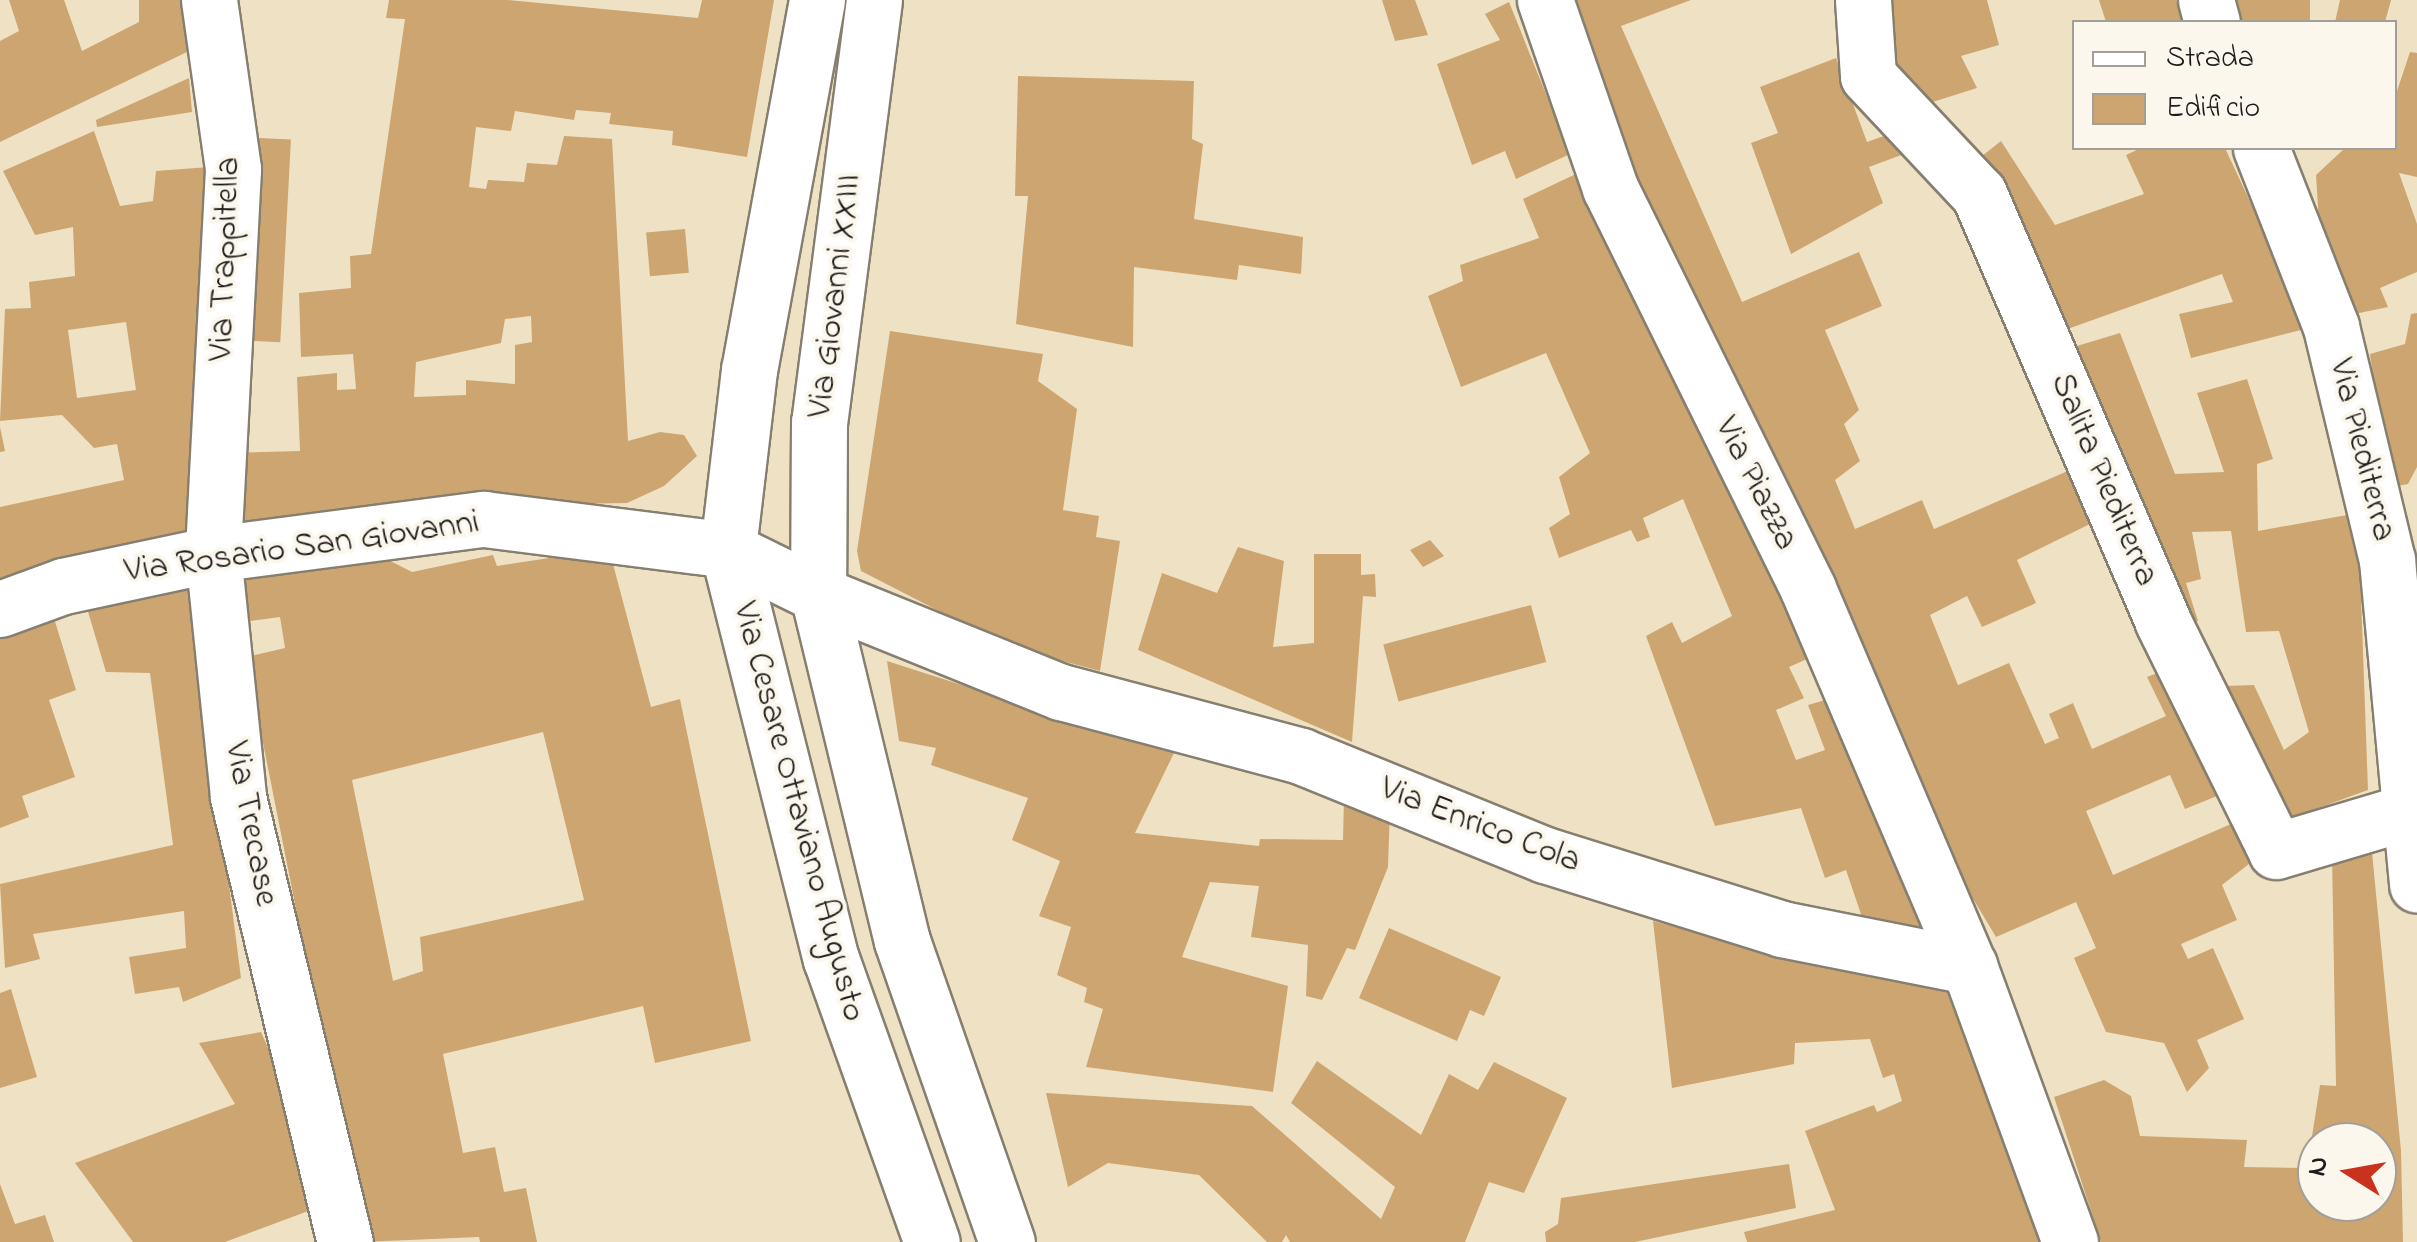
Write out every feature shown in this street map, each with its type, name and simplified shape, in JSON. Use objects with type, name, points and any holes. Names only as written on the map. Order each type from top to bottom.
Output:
[{"type":"street","name":"Via Trappitella","points":[[209,0],[234,169],[221,398]]},
{"type":"street","name":"Via Giovanni XXIII","points":[[728,550],[749,370],[817,0]]},
{"type":"street","name":"Via Giovanni XXIII","points":[[818,594],[819,422],[874,0]]},
{"type":"street","name":"Via Piazza","points":[[1545,0],[1610,188],[1808,589],[1968,966]]},
{"type":"street","name":"Salita Piediterra","points":[[1863,0],[1868,76],[1979,194],[2164,622],[2276,851],[2410,811]]},
{"type":"street","name":"Via Piediterra","points":[[2262,150],[2331,327],[2387,560],[2417,885]]},
{"type":"street","name":"Via Trecase","points":[[221,398],[213,554],[238,797],[346,1242]]},
{"type":"street","name":"Via Rosario San Giovanni","points":[[0,609],[63,586],[213,554],[484,519],[728,550]]},
{"type":"street","name":"Via Enrico Cola","points":[[728,550],[818,594],[1062,692],[1301,756],[1544,855],[1782,929],[1968,966]]},
{"type":"street","name":"Via Cesare Ottaviano Augusto","points":[[728,550],[831,959],[932,1242]]},
{"type":"street","name":"Via Cesare Ottaviano Augusto","points":[[818,594],[902,941],[1007,1242]]},
{"type":"street","points":[[1968,966],[2070,1242]]},
{"type":"building","points":[[9,0],[64,0],[82,51],[139,22],[139,0],[182,0],[187,52],[0,142],[0,41],[19,31]]},
{"type":"building","points":[[389,0],[507,0],[698,18],[702,0],[774,0],[747,157],[672,145],[673,131],[609,124],[611,113],[576,110],[574,120],[515,111],[511,131],[476,127],[469,187],[486,189],[488,180],[524,182],[527,163],[557,165],[564,136],[612,139],[628,441],[660,432],[684,435],[697,456],[664,486],[627,503],[342,508],[234,523],[231,453],[300,451],[297,377],[337,373],[337,390],[356,389],[353,354],[301,357],[299,293],[351,288],[350,256],[371,254],[405,19],[386,18]],"holes":[[[531,316],[532,342],[515,345],[515,384],[466,380],[466,395],[414,397],[416,362],[501,343],[505,319]]]},
{"type":"building","points":[[1382,0],[1415,0],[1428,35],[1395,41]]},
{"type":"building","points":[[1546,0],[1691,0],[1621,26],[1742,302],[1859,252],[1882,306],[1825,330],[1859,410],[1844,424],[1860,461],[1835,480],[1855,529],[1922,500],[1934,529],[2070,470],[2092,523],[2017,560],[2036,603],[1982,627],[1967,596],[1930,615],[1958,685],[2009,663],[2045,744],[2059,738],[2049,714],[2073,703],[2092,749],[2166,716],[2147,677],[2165,670],[2222,794],[2185,809],[2170,775],[2086,811],[2113,875],[2238,821],[2263,853],[2222,885],[2237,920],[2181,944],[2188,959],[2213,948],[2244,1019],[2197,1040],[2209,1068],[2187,1092],[2164,1043],[2106,1032],[2074,958],[2096,948],[2076,902],[1996,937],[1896,770]]},
{"type":"building","points":[[1862,0],[1987,0],[1999,45],[1961,56],[1977,88],[1920,106],[1894,75]]},
{"type":"building","points":[[2099,0],[2176,0],[2182,20],[2105,20]]},
{"type":"building","points":[[2224,0],[2310,0],[2310,20],[2224,20]]},
{"type":"building","points":[[2340,0],[2391,0],[2386,20],[2335,20]]},
{"type":"building","points":[[1509,2],[1570,154],[1516,179],[1505,151],[1472,165],[1437,64],[1500,40],[1485,14]]},
{"type":"building","points":[[2410,52],[2417,53],[2417,177],[2399,173],[2417,224],[2417,272],[2380,288],[2388,307],[2345,316],[2320,238],[2316,175],[2343,150],[2397,150],[2397,91]]},
{"type":"building","points":[[1836,58],[1867,142],[1901,130],[1920,148],[1869,167],[1883,203],[1791,254],[1751,143],[1778,133],[1760,87]]},
{"type":"building","points":[[1018,76],[1194,81],[1192,139],[1203,144],[1194,219],[1303,237],[1301,274],[1239,265],[1237,280],[1134,267],[1133,347],[1016,324],[1028,196],[1015,196]]},
{"type":"building","points":[[189,78],[192,112],[97,127],[96,120]]},
{"type":"building","points":[[94,131],[120,206],[153,201],[156,171],[209,167],[193,538],[118,545],[0,588],[0,507],[124,480],[117,444],[94,448],[62,415],[0,421],[5,309],[31,308],[29,282],[75,276],[73,227],[35,235],[3,171]],"holes":[[[126,322],[136,390],[77,398],[68,330]]]},
{"type":"building","points":[[241,137],[291,140],[280,342],[230,340]]},
{"type":"building","points":[[2001,141],[2055,225],[2144,194],[2126,155],[2137,150],[2226,150],[2309,328],[2191,358],[2179,314],[2233,302],[2222,274],[2059,332],[1972,164]]},
{"type":"building","points":[[1578,173],[1624,283],[1747,507],[1816,655],[1789,667],[1804,698],[1776,710],[1796,760],[1825,750],[1808,705],[1832,698],[1927,939],[1865,926],[1846,870],[1825,878],[1801,808],[1715,826],[1646,636],[1672,622],[1682,643],[1732,616],[1683,499],[1643,518],[1650,537],[1637,542],[1631,530],[1559,558],[1549,528],[1570,514],[1559,477],[1590,453],[1546,353],[1461,387],[1428,296],[1463,281],[1460,265],[1539,238],[1523,199]]},
{"type":"building","points":[[685,229],[689,273],[650,276],[646,232]]},
{"type":"building","points":[[2417,313],[2417,467],[2408,484],[2388,488],[2370,354],[2405,344],[2411,314]]},
{"type":"building","points":[[890,331],[1043,354],[1038,381],[1077,409],[1063,510],[1099,516],[1096,537],[1120,541],[1100,671],[1007,646],[861,571],[857,551]]},
{"type":"building","points":[[2120,333],[2175,474],[2224,472],[2197,393],[2247,379],[2273,459],[2257,464],[2258,531],[2358,513],[2368,790],[2280,822],[2193,687],[2254,685],[2284,750],[2309,732],[2279,631],[2246,632],[2231,531],[2192,532],[2201,579],[2186,583],[2198,621],[2163,631],[2067,349]]},
{"type":"building","points":[[1430,540],[1444,556],[1423,567],[1410,550]]},
{"type":"building","points":[[357,544],[412,572],[493,555],[497,566],[609,549],[651,707],[680,699],[751,1041],[655,1063],[643,1006],[443,1054],[463,1153],[495,1147],[504,1192],[526,1188],[537,1242],[480,1242],[479,1237],[362,1242],[246,657],[285,648],[280,617],[250,621],[242,565]],"holes":[[[543,732],[584,900],[420,937],[423,971],[393,981],[352,780]]]},
{"type":"building","points":[[1238,547],[1284,561],[1273,647],[1314,643],[1314,554],[1361,554],[1361,575],[1375,574],[1376,597],[1363,596],[1352,742],[1138,650],[1162,573],[1217,593]]},
{"type":"building","points":[[189,573],[241,978],[183,1002],[179,987],[135,994],[129,957],[186,948],[184,911],[33,934],[40,959],[5,968],[0,884],[173,845],[150,673],[106,672],[86,605]]},
{"type":"building","points":[[50,605],[76,690],[49,700],[75,777],[22,796],[29,817],[0,828],[0,623]]},
{"type":"building","points":[[1531,605],[1546,662],[1398,702],[1383,645]]},
{"type":"building","points":[[887,661],[1174,753],[1135,833],[1259,846],[1260,839],[1343,840],[1344,797],[1390,808],[1388,867],[1355,950],[1347,948],[1322,1000],[1306,996],[1308,945],[1251,937],[1259,886],[1210,882],[1182,957],[1288,986],[1273,1092],[1086,1067],[1103,1009],[1084,1002],[1087,988],[1057,975],[1071,927],[1039,916],[1060,861],[1012,840],[1028,798],[931,765],[936,748],[899,741]]},
{"type":"building","points":[[2371,842],[2401,1151],[2403,1242],[2101,1242],[2054,1097],[2104,1080],[2131,1096],[2140,1136],[2247,1140],[2244,1167],[2297,1168],[2297,1222],[2397,1222],[2397,1122],[2314,1122],[2320,1085],[2336,1086],[2332,854]]},
{"type":"building","points":[[1653,921],[1812,964],[1941,977],[2044,1242],[1747,1242],[1744,1232],[1835,1210],[1805,1131],[1874,1105],[1877,1112],[1902,1101],[1894,1074],[1883,1078],[1870,1039],[1795,1043],[1794,1064],[1672,1088]]},
{"type":"building","points":[[1389,928],[1501,977],[1484,1016],[1470,1010],[1457,1041],[1359,998]]},
{"type":"building","points":[[11,989],[37,1077],[0,1088],[0,993]]},
{"type":"building","points":[[261,1032],[282,1079],[319,1207],[225,1242],[133,1242],[75,1163],[235,1104],[199,1043]]},
{"type":"building","points":[[1317,1061],[1421,1135],[1449,1074],[1478,1090],[1494,1062],[1567,1098],[1524,1193],[1489,1182],[1465,1242],[1290,1242],[1286,1235],[1282,1242],[1267,1242],[1199,1175],[1108,1163],[1068,1187],[1046,1093],[1252,1106],[1381,1219],[1395,1187],[1291,1103]]},
{"type":"building","points":[[1789,1164],[1796,1208],[1635,1242],[1546,1242],[1545,1232],[1558,1224],[1561,1198]]},
{"type":"building","points":[[0,1184],[15,1224],[45,1215],[54,1242],[0,1242]]}]
